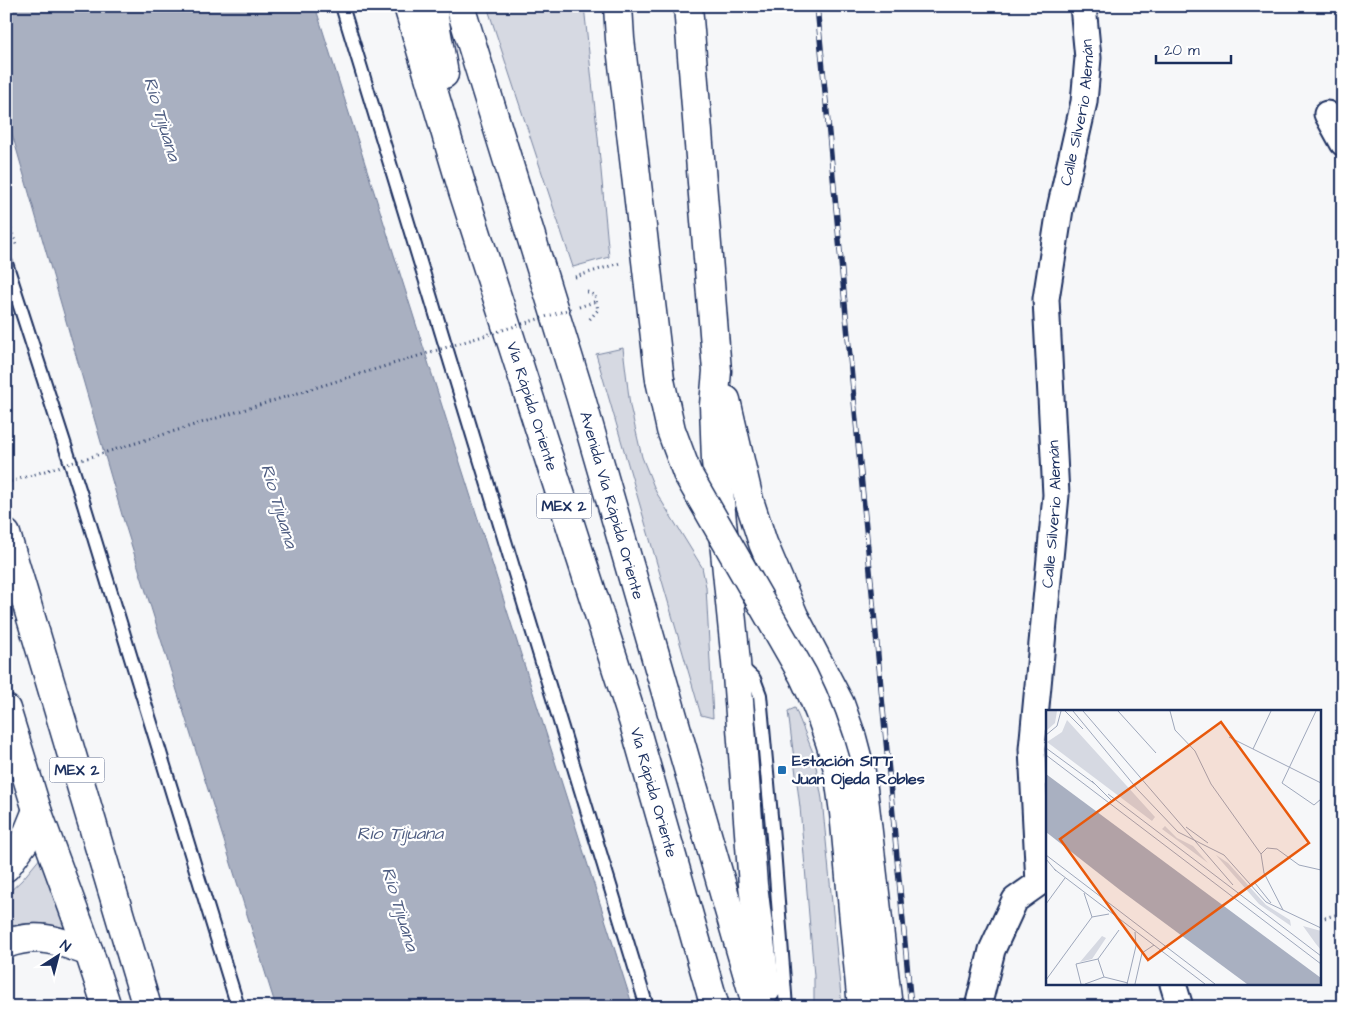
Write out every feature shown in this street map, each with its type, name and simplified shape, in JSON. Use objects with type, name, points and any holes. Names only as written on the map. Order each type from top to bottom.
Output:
[{"type":"main road","points":[[432,6],[463,191]]},
{"type":"main road","name":"Avenida Vía Rápida Oriente","points":[[460,6],[582,404],[757,1007]]},
{"type":"main road","points":[[618,6],[620,39],[660,380],[671,430],[687,473],[803,675],[831,741],[838,769],[845,821],[862,1007]]},
{"type":"main road","points":[[688,6],[717,371],[714,405],[716,461],[736,662],[753,885],[768,1007]]},
{"type":"main road","name":"Vía Rápida Oriente","points":[[412,16],[463,191],[633,720],[715,1007]]},
{"type":"main road","points":[[717,371],[728,406],[749,500],[763,543],[794,616],[840,704],[852,738],[866,806],[888,1007]]},
{"type":"main road","name":"MEX 2","points":[[6,534],[147,1007]]},
{"type":"main road","points":[[6,710],[37,810],[107,1007]]},
{"type":"main road","points":[[6,867],[24,842],[37,810]]},
{"type":"main road","points":[[6,944],[17,940],[43,937],[89,952]]},
{"type":"street","name":"Calle Silverio Alemán","points":[[978,1007],[992,950],[1015,900],[1044,881],[1032,749],[1056,495],[1046,300],[1060,210],[1084,102],[1088,58],[1083,6]]},
{"type":"street","points":[[1327,114],[1343,143]]},
{"type":"street","points":[[1174,986],[1180,1007]]},
{"type":"lane","points":[[342,6],[646,1007]]},
{"type":"lane","points":[[393,6],[412,16]]},
{"type":"lane","points":[[6,263],[84,504],[238,1007]]},
{"type":"lane","points":[[736,662],[754,679],[760,695],[786,1007]]},
{"type":"path","points":[[575,277],[620,263]]},
{"type":"path","points":[[587,292],[595,295],[598,310],[589,320]]},
{"type":"path","points":[[6,483],[597,301]]},
{"type":"path","points":[[1322,918],[1343,913]]},
{"type":"shaded area","points":[[487,6],[584,6],[609,257],[573,267]]},
{"type":"shaded area","points":[[623,348],[630,406],[642,457],[656,492],[702,567],[706,587],[713,718],[701,715],[596,354]]},
{"type":"shaded area","points":[[795,708],[814,755],[822,799],[842,1007],[814,1007],[814,976],[800,807],[788,711]]},
{"type":"shaded area","points":[[41,857],[71,931],[39,923],[6,927],[6,895],[22,880]]},
{"type":"water","name":"Rio Tijuana","points":[[6,6],[315,6],[633,1007],[276,1007],[122,515],[6,113]]},
{"type":"railway","points":[[817,6],[911,1007]]},
{"type":"place","name":"Estación SITT Juan Ojeda Robles","points":[[782,770]]},
{"type":"water label","name":"Río Tijuana","points":[[162,119]]},
{"type":"water label","name":"Río Tijuana","points":[[279,506]]},
{"type":"water label","name":"Río Tijuana","points":[[400,909]]}]
